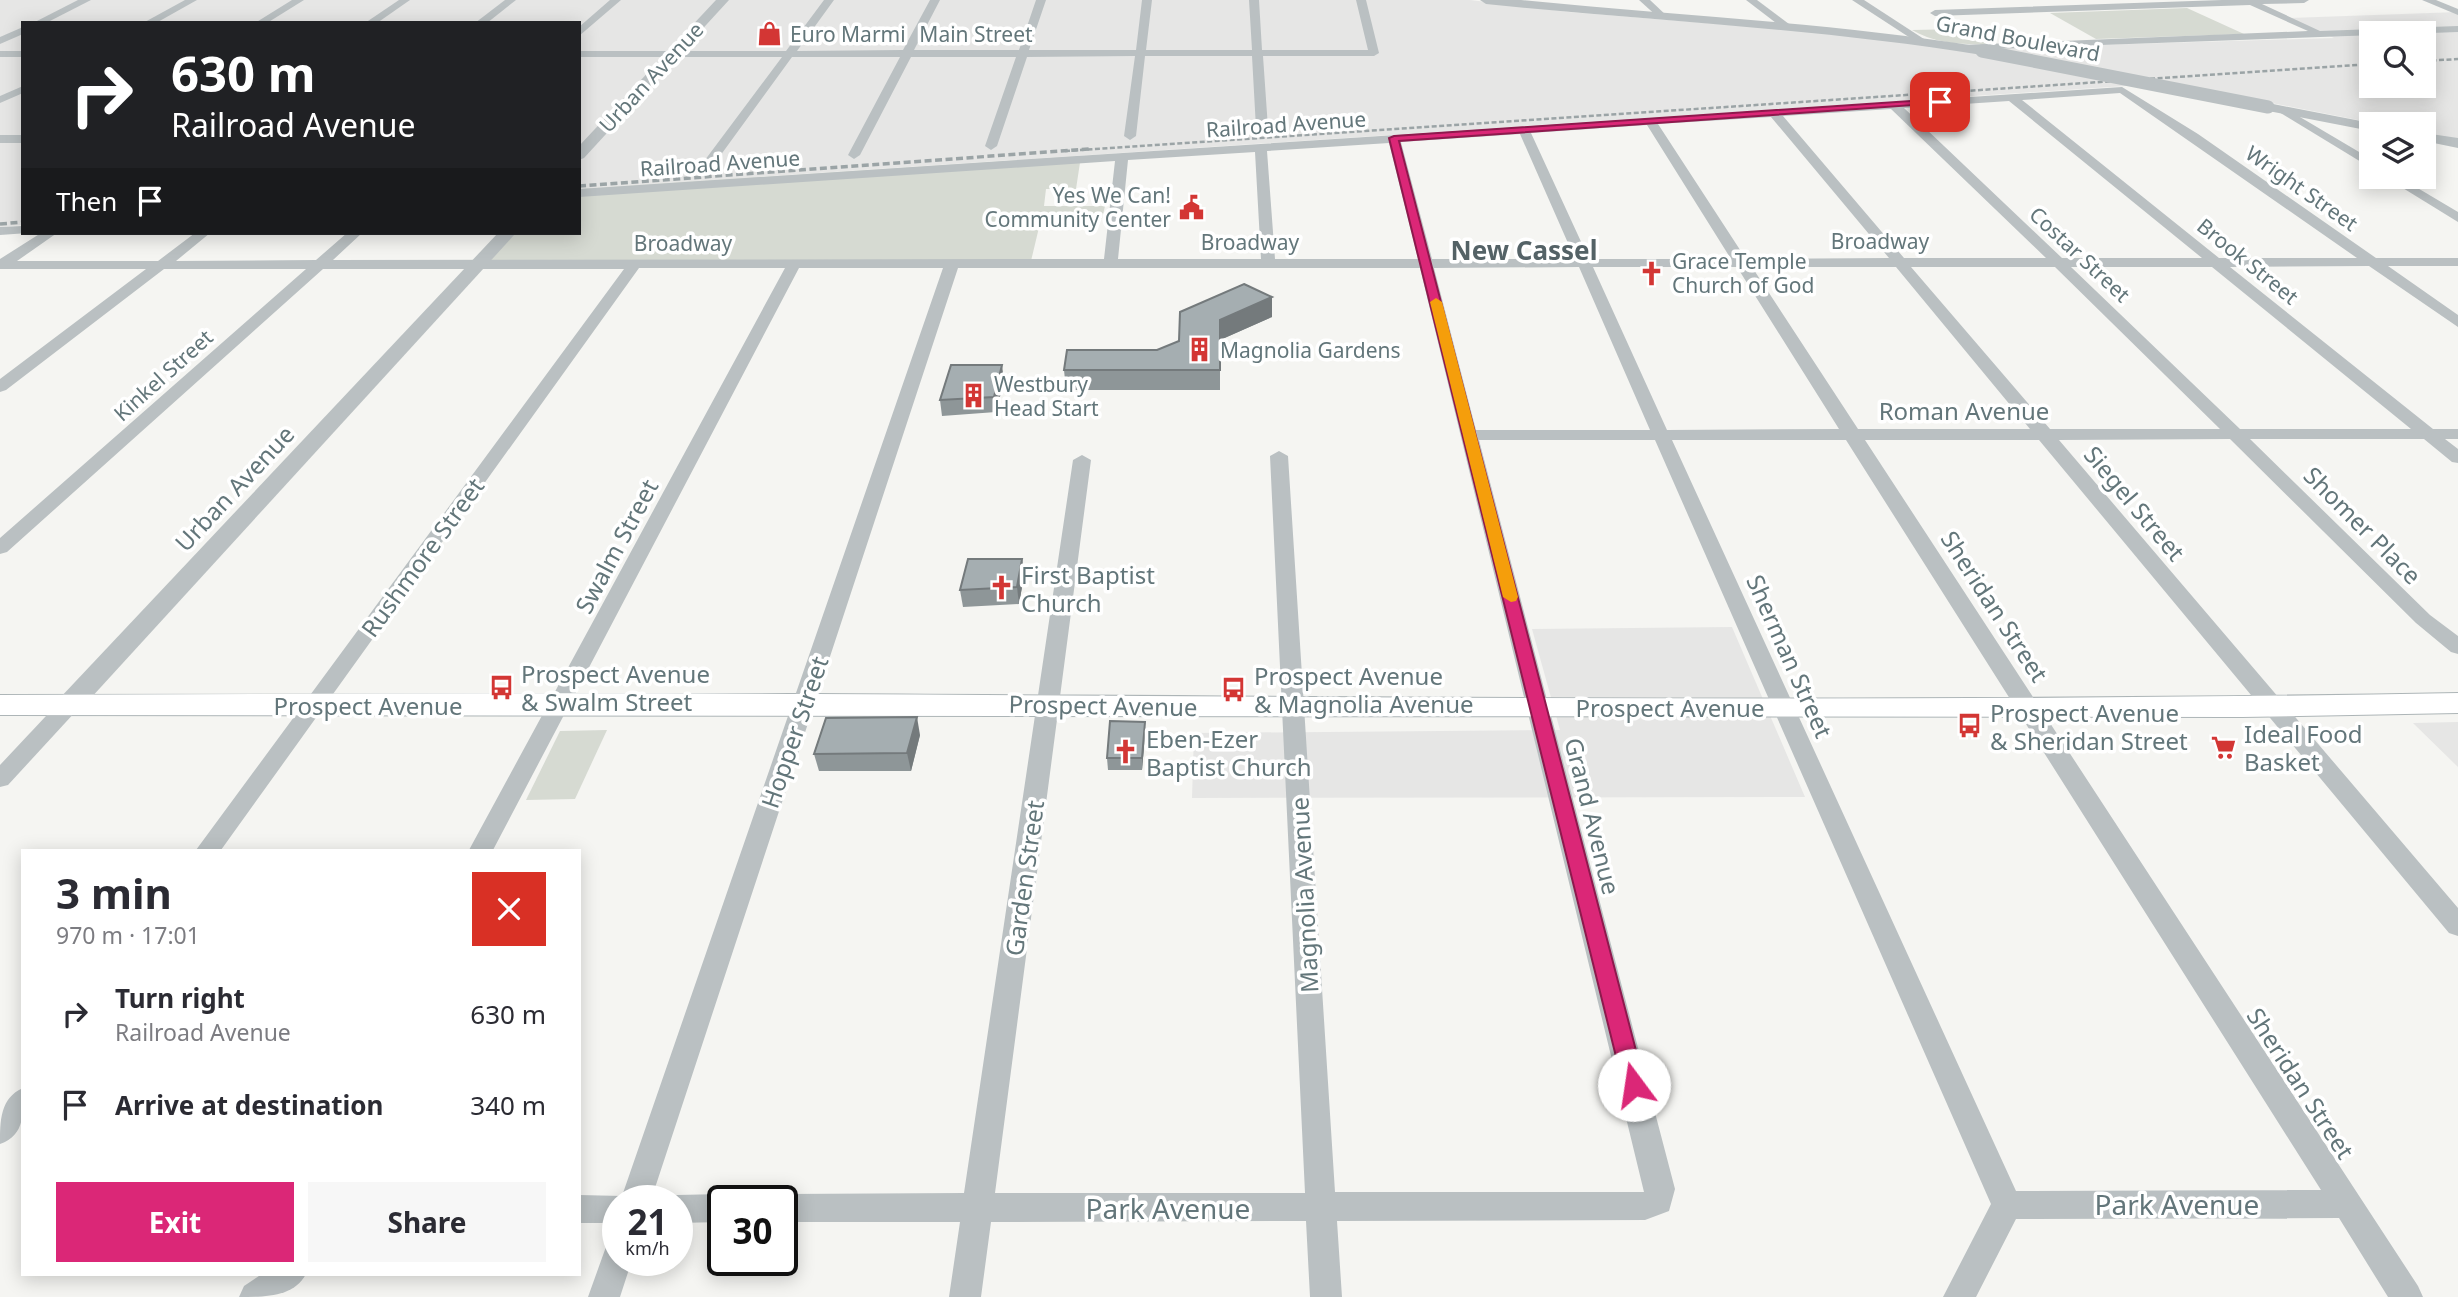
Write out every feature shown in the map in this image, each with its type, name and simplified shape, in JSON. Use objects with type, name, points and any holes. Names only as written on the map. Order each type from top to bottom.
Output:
[{"type":"main road","name":"Prospect Avenue","points":[[0,705],[1048,704],[1539,708],[2458,703]]},
{"type":"street","points":[[42,21],[86,0]]},
{"type":"street","points":[[152,21],[192,0]]},
{"type":"street","points":[[263,21],[299,0]]},
{"type":"street","points":[[373,21],[405,0]]},
{"type":"street","points":[[483,21],[510,0]]},
{"type":"street","points":[[581,31],[616,0]]},
{"type":"street","name":"Urban Avenue","points":[[581,153],[723,0]]},
{"type":"street","points":[[709,163],[829,0]]},
{"type":"street","points":[[855,155],[935,0]]},
{"type":"street","points":[[991,146],[1041,0]]},
{"type":"street","points":[[1130,136],[1147,0]]},
{"type":"street","points":[[1254,0],[1262,128]]},
{"type":"street","name":"Main Street","points":[[581,54],[1374,53],[1361,0]]},
{"type":"street","name":"Grand Boulevard","points":[[1486,0],[1922,41],[2359,125]]},
{"type":"street","points":[[1644,0],[1663,18]]},
{"type":"street","points":[[1751,0],[1788,27]]},
{"type":"street","points":[[1857,0],[1922,41]]},
{"type":"street","points":[[1935,13],[2304,0]]},
{"type":"street","points":[[2427,0],[2458,12]]},
{"type":"street","points":[[2245,1],[2321,34]]},
{"type":"street","points":[[1961,47],[2458,29]]},
{"type":"street","points":[[0,41],[21,31]]},
{"type":"street","points":[[0,54],[21,54]]},
{"type":"street","points":[[0,100],[21,90]]},
{"type":"street","name":"Railroad Avenue","points":[[581,193],[2122,90]]},
{"type":"street","name":"Wright Street","points":[[2122,90],[2458,322]]},
{"type":"street","name":"Brook Street","points":[[2011,97],[2458,458]]},
{"type":"street","name":"Costar Street","points":[[1894,105],[2236,435]]},
{"type":"street","points":[[2275,109],[2359,157]]},
{"type":"street","name":"Siegel Street","points":[[1774,113],[2458,926]]},
{"type":"street","name":"Sheridan Street","points":[[1650,121],[2407,1297]]},
{"type":"street","name":"Sherman Street","points":[[1524,130],[2007,1205]]},
{"type":"street","name":"Grand Avenue","points":[[1394,138],[1660,1189],[1658,1201],[1645,1206],[1554,1206]]},
{"type":"street","points":[[0,139],[21,139]]},
{"type":"street","points":[[2436,139],[2458,143]]},
{"type":"street","points":[[1261,147],[1268,263]]},
{"type":"street","points":[[1111,263],[1122,156]]},
{"type":"street","points":[[2411,189],[2458,218]]},
{"type":"street","points":[[0,231],[21,229]]},
{"type":"street","points":[[1,265],[47,235]]},
{"type":"street","points":[[0,387],[200,235]]},
{"type":"street","name":"Kinkel Street","points":[[0,548],[353,235]]},
{"type":"street","name":"Urban Avenue","points":[[0,779],[505,235]]},
{"type":"street","name":"Broadway","points":[[1,265],[2458,261]]},
{"type":"street","name":"Rushmore Street","points":[[209,849],[635,264]]},
{"type":"street","name":"Swalm Street","points":[[482,849],[794,264]]},
{"type":"street","name":"Hopper Street","points":[[641,1185],[952,264]]},
{"type":"street","name":"Roman Avenue","points":[[1470,435],[2458,434]]},
{"type":"street","name":"Shomer Place","points":[[2236,435],[2423,619],[2458,647]]},
{"type":"street","name":"Magnolia Avenue","points":[[1279,456],[1326,1297]]},
{"type":"street","name":"Garden Street","points":[[965,1297],[1082,460]]},
{"type":"street","points":[[0,1131],[21,1104]]},
{"type":"street","name":"Park Avenue","points":[[2007,1205],[2347,1204]]},
{"type":"street","points":[[1958,1297],[2007,1205]]},
{"type":"street","name":"Park Avenue","points":[[798,1208],[1554,1206]]},
{"type":"street","points":[[581,1209],[602,1209]]},
{"type":"street","points":[[255,1297],[287,1276]]},
{"type":"street","points":[[604,1297],[611,1276]]},
{"type":"shaded area","points":[[0,0],[1470,0],[1569,12],[1892,38],[1965,49],[2334,38],[2290,18],[2458,12],[2458,140],[2436,135],[2436,112],[2359,112],[2359,120],[2170,83],[581,189],[581,21],[21,21],[21,225],[0,227]]},
{"type":"shaded area","points":[[2187,8],[2244,34],[2096,39],[2050,13]]},
{"type":"shaded area","points":[[1961,29],[1987,44],[1948,42],[1929,38],[1912,30]]},
{"type":"shaded area","points":[[1081,156],[1076,189],[1046,189],[1044,206],[1105,206],[1102,219],[1041,219],[1031,261],[487,261],[514,235],[581,235],[581,189]]},
{"type":"shaded area","points":[[1732,627],[1805,797],[1192,798],[1194,733],[1560,730],[1532,629]]},
{"type":"shaded area","points":[[2458,722],[2458,767],[2413,723]]},
{"type":"shaded area","points":[[607,730],[575,799],[526,800],[560,731]]},
{"type":"building","points":[[1244,284],[1272,297],[1220,320],[1220,370],[1064,370],[1067,350],[1157,350],[1179,341],[1180,312]]},
{"type":"building","points":[[951,365],[1002,365],[994,397],[940,400]]},
{"type":"building","points":[[968,559],[1022,559],[1017,587],[960,590]]},
{"type":"building","points":[[917,717],[907,753],[814,754],[826,718]]},
{"type":"building","name":"Eben-Ezer Baptist Church","points":[[1110,721],[1145,722],[1142,758],[1107,758]]},
{"type":"railway","points":[[2436,60],[2458,59]]},
{"type":"railway","points":[[1065,151],[2359,65]]},
{"type":"railway","points":[[581,186],[1089,149]]},
{"type":"railway","points":[[0,224],[21,222]]},
{"type":"slow traffic","points":[[1436,302],[1511,597]]},
{"type":"place","name":"Euro Marmi","points":[[770,34]]},
{"type":"place","name":"Yes We Can! Community Center","points":[[1191,207]]},
{"type":"place","name":"Grace Temple Church of God","points":[[1652,273]]},
{"type":"place","name":"Magnolia Gardens","points":[[1200,350]]},
{"type":"place","name":"Westbury Head Start","points":[[974,396]]},
{"type":"place","name":"First Baptist Church","points":[[1001,588]]},
{"type":"place","name":"Prospect Avenue & Swalm Street","points":[[501,687]]},
{"type":"place","name":"Prospect Avenue & Magnolia Avenue","points":[[1234,689]]},
{"type":"place","name":"Prospect Avenue & Sheridan Street","points":[[1970,726]]},
{"type":"place","name":"Ideal Food Basket","points":[[2224,747]]},
{"type":"place","name":"Eben-Ezer Baptist Church","points":[[1126,752]]},
{"type":"district","name":"New Cassel","points":[[1524,250]]},
{"type":"route","points":[[1634,1085],[1394,138],[1940,102]]}]
